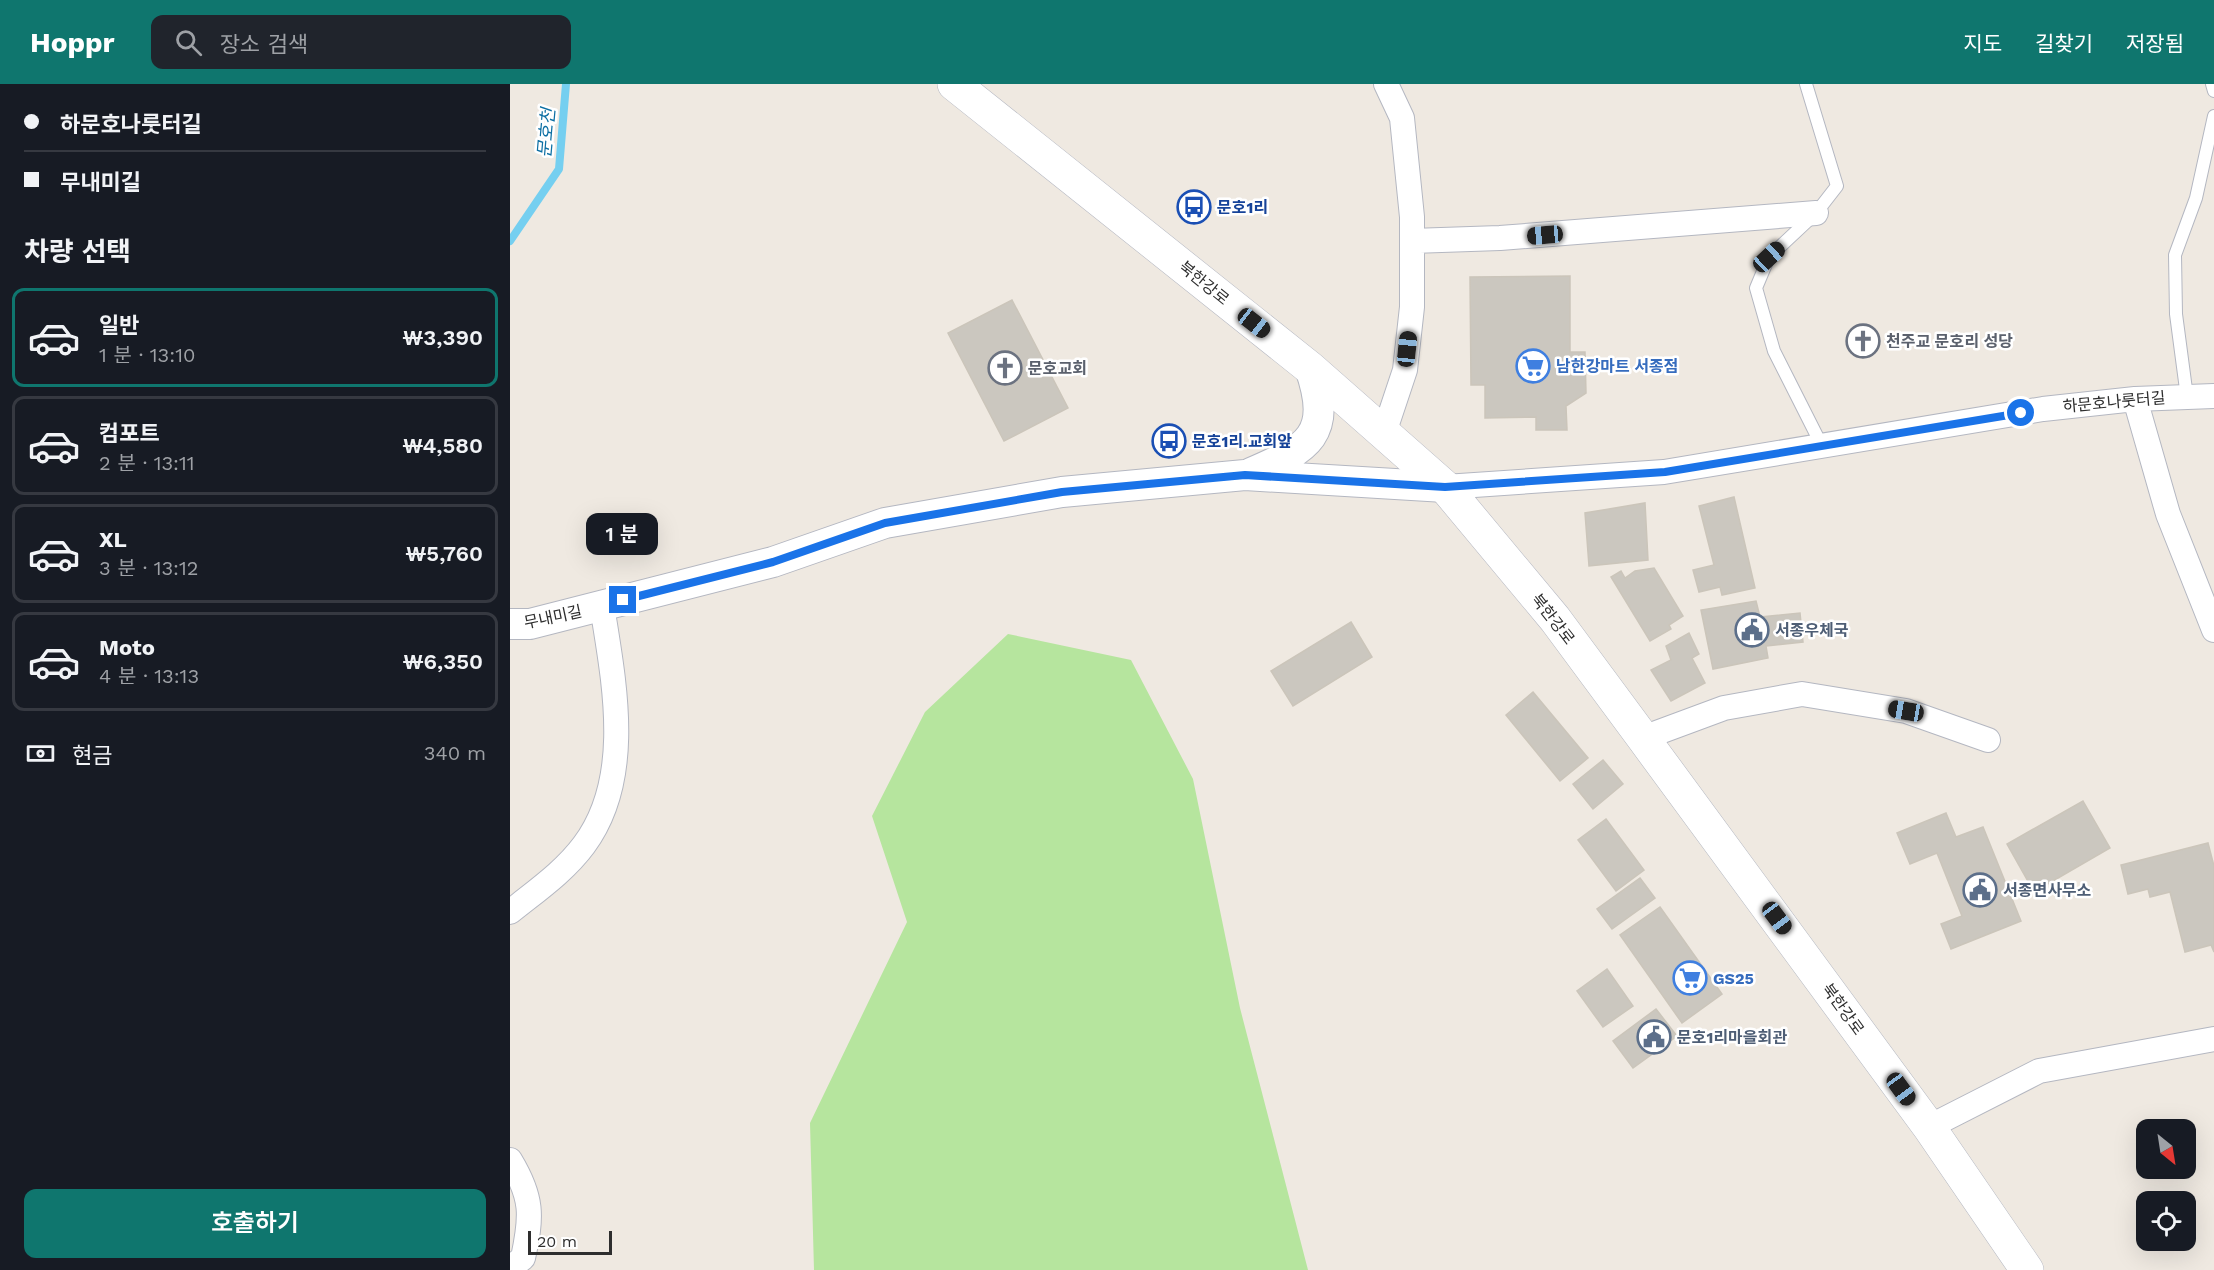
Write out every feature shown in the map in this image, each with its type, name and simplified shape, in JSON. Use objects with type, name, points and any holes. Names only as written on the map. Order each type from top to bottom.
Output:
[{"type":"main road","name":"북한강로","points":[[954,84],[1310,368],[1445,487],[1555,620],[1643,738],[1929,1127],[2027,1270]]},
{"type":"street","points":[[1384,433],[1405,370],[1412,307],[1412,241],[1402,118],[1386,84]]},
{"type":"street","points":[[1412,241],[1500,238],[1816,213]]},
{"type":"street","points":[[1245,475],[1281,460],[1309,442],[1320,416],[1318,393],[1310,368]]},
{"type":"street","name":"하문호나룻터길","points":[[1445,487],[1665,472],[2043,409],[2135,399],[2214,396]]},
{"type":"street","points":[[2135,399],[2168,514],[2214,630]]},
{"type":"street","name":"무내미길","points":[[510,624],[530,624],[773,562],[885,523],[1062,492],[1245,475],[1445,487]]},
{"type":"street","points":[[510,912],[560,872],[585,844],[606,806],[614,761],[615,687],[602,606]]},
{"type":"street","points":[[1643,738],[1724,708],[1802,693],[1906,711],[1988,740]]},
{"type":"street","points":[[1929,1127],[2039,1071],[2214,1039]]},
{"type":"street","points":[[510,1160],[524,1184],[531,1222],[523,1258],[510,1268]]},
{"type":"lane","points":[[1806,84],[1837,186],[1816,213],[1769,257],[1756,288],[1774,351],[1822,446]]},
{"type":"lane","points":[[2212,84],[2214,92]]},
{"type":"lane","points":[[2187,397],[2176,314],[2175,255],[2196,198],[2214,116]]},
{"type":"green space","points":[[1008,634],[1131,660],[1193,779],[1240,1008],[1308,1270],[814,1270],[810,1123],[907,922],[872,816],[925,712]]},
{"type":"building","points":[[1570,276],[1570,352],[1585,352],[1586,393],[1566,406],[1567,430],[1536,430],[1536,417],[1485,418],[1485,385],[1471,385],[1470,277]]},
{"type":"building","points":[[1012,300],[1068,408],[1004,441],[948,333]]},
{"type":"building","points":[[1734,497],[1755,588],[1722,595],[1720,587],[1699,592],[1693,570],[1714,565],[1699,506]]},
{"type":"building","points":[[1645,503],[1648,560],[1589,566],[1585,513]]},
{"type":"building","points":[[1654,568],[1683,616],[1669,625],[1671,629],[1650,641],[1611,577],[1621,571],[1625,578],[1635,571]]},
{"type":"building","points":[[1756,601],[1760,617],[1800,613],[1803,642],[1766,646],[1768,658],[1713,669],[1701,610]]},
{"type":"building","points":[[1351,622],[1372,657],[1293,706],[1271,671]]},
{"type":"building","points":[[1689,633],[1699,654],[1692,658],[1705,683],[1671,701],[1651,670],[1671,660],[1666,646]]},
{"type":"building","points":[[1533,692],[1588,758],[1560,781],[1506,715]]},
{"type":"building","points":[[1603,760],[1623,784],[1593,809],[1573,784]]},
{"type":"building","points":[[2083,801],[2110,848],[2034,892],[2007,844]]},
{"type":"building","name":"서종면사무소","points":[[1946,813],[1956,837],[1983,827],[2021,921],[1951,949],[1941,924],[1962,916],[1937,853],[1910,864],[1897,833]]},
{"type":"building","points":[[1606,819],[1644,870],[1616,891],[1578,840]]},
{"type":"building","points":[[2208,843],[2214,866],[2214,952],[2211,945],[2185,952],[2170,892],[2150,897],[2148,889],[2128,894],[2121,865]]},
{"type":"building","points":[[1640,878],[1655,898],[1612,929],[1597,909]]},
{"type":"building","points":[[1660,907],[1722,994],[1682,1023],[1620,935]]},
{"type":"building","points":[[1607,969],[1633,1006],[1603,1027],[1577,991]]},
{"type":"building","points":[[1656,1009],[1677,1036],[1633,1068],[1613,1041]]},
{"type":"waterway","name":"문호천","points":[[510,241],[559,169],[566,84]]},
{"type":"place","name":"문호1리","points":[[1194,207]]},
{"type":"place","name":"천주교 문호리 성당","points":[[1863,341]]},
{"type":"place","name":"남한강마트 서종점","points":[[1533,366]]},
{"type":"place","name":"문호교회","points":[[1005,368]]},
{"type":"place","name":"문호1리.교회앞","points":[[1169,441]]},
{"type":"place","name":"서종우체국","points":[[1752,630]]},
{"type":"place","name":"서종면사무소","points":[[1980,890]]},
{"type":"place","name":"GS25","points":[[1690,978]]},
{"type":"place","name":"문호1리마을회관","points":[[1654,1037]]},
{"type":"route","points":[[623,600],[773,562],[885,523],[1062,492],[1245,475],[1445,487],[1665,472],[2021,413]]}]
